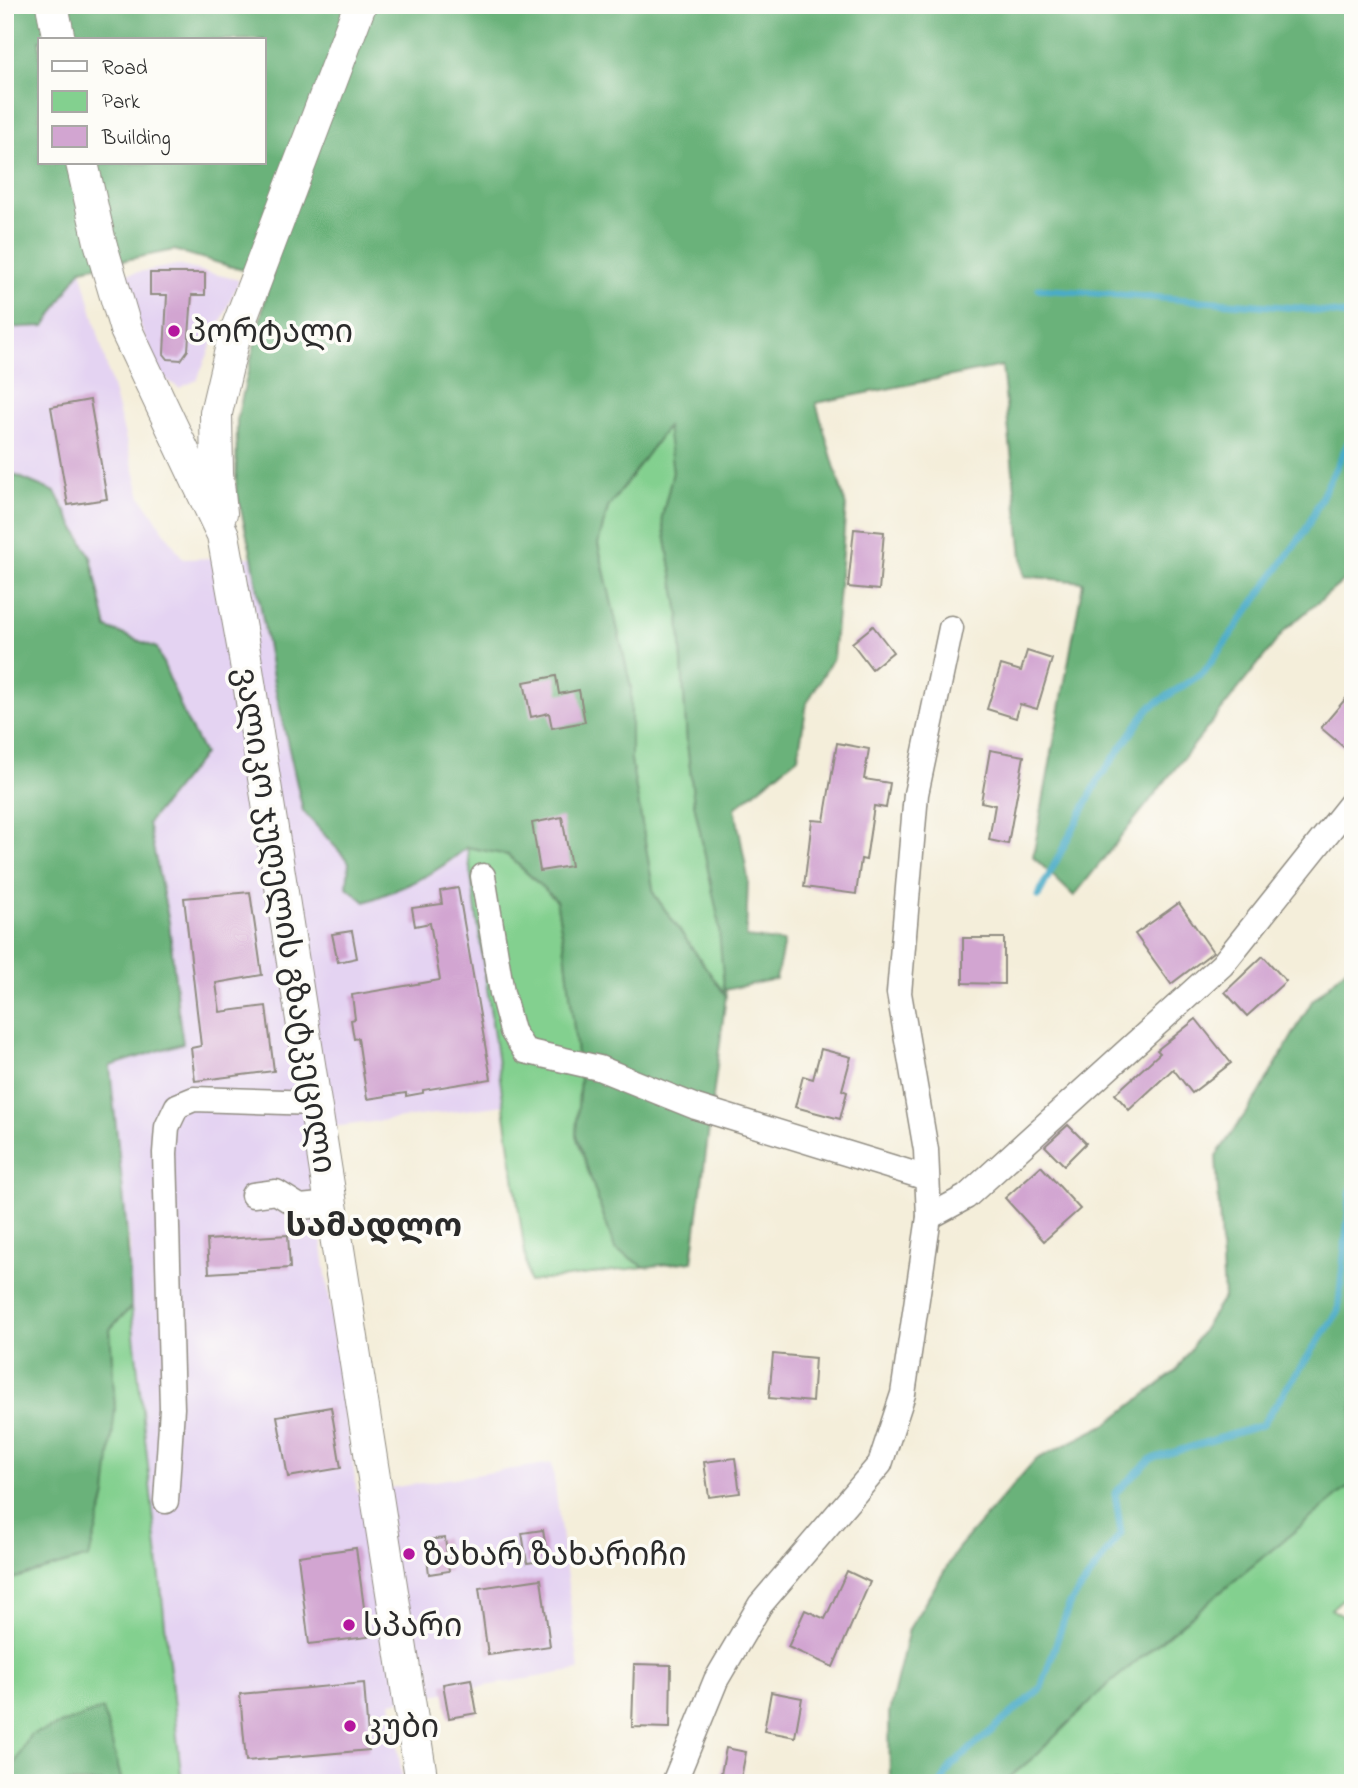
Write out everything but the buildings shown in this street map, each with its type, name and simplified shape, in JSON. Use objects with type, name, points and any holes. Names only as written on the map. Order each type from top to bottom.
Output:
[{"type":"main road","points":[[52,5],[59,38]]},
{"type":"main road","points":[[223,535],[217,473],[216,413],[234,337],[360,5]]},
{"type":"main road","name":"ვალიკო ჯუღელის გზატკეცილი","points":[[82,164],[100,242],[126,330],[223,535],[245,657],[422,1783]]},
{"type":"street","points":[[674,1783],[716,1680],[760,1605],[880,1464],[903,1394],[929,1217],[926,1150],[900,993],[916,793],[951,628]]},
{"type":"street","points":[[929,1217],[966,1197],[1222,965],[1353,801]]},
{"type":"street","points":[[483,876],[502,993],[512,1031],[525,1051],[599,1069],[696,1107],[927,1178]]},
{"type":"street","points":[[166,1502],[172,1408],[164,1153],[167,1127],[177,1106],[194,1099],[315,1103]]},
{"type":"street","points":[[253,1195],[276,1192],[300,1207],[331,1204]]},
{"type":"shaded area","points":[[177,265],[239,280],[197,380],[179,388],[158,374],[122,275]]},
{"type":"shaded area","points":[[81,269],[141,497],[183,559],[252,557],[274,683],[303,811],[349,862],[445,866],[467,847],[505,1105],[340,1126],[305,1127],[357,1493],[552,1463],[579,1670],[391,1702],[403,1783],[182,1783],[131,1307],[130,1245],[119,1170],[110,1066],[183,1043],[169,922],[148,823],[204,754],[185,717],[157,648],[107,628],[91,557],[55,492],[5,471],[5,328],[45,326]]},
{"type":"green space","points":[[5,5],[1353,5],[1353,573],[1286,629],[1074,896],[1033,857],[1083,582],[1024,576],[1002,366],[816,403],[846,506],[833,658],[807,703],[798,757],[735,808],[748,878],[746,937],[784,942],[776,979],[724,990],[718,917],[694,803],[687,743],[679,613],[662,517],[673,472],[667,427],[608,508],[598,544],[631,687],[631,760],[654,894],[726,996],[692,1261],[645,1267],[615,1249],[576,1135],[580,1080],[565,950],[556,900],[508,855],[467,847],[419,880],[365,902],[347,887],[349,862],[303,811],[274,683],[252,557],[236,489],[237,419],[270,278],[174,250],[81,269],[45,326],[5,328]]},
{"type":"green space","points":[[668,426],[673,472],[662,517],[679,613],[687,743],[694,803],[718,917],[726,996],[654,894],[631,760],[631,687],[598,544],[608,508]]},
{"type":"green space","points":[[5,471],[55,492],[91,557],[107,628],[157,648],[185,717],[204,754],[148,823],[169,922],[183,1043],[110,1066],[131,1307],[110,1329],[115,1409],[106,1495],[89,1557],[5,1581]]},
{"type":"green space","points":[[467,847],[507,855],[556,900],[565,950],[580,1080],[576,1135],[615,1249],[645,1267],[529,1282]]},
{"type":"green space","points":[[1353,962],[1353,1483],[1104,1688],[1035,1756],[1003,1783],[890,1783],[889,1713],[909,1629],[959,1547],[1035,1460],[1107,1424],[1176,1371],[1224,1297],[1216,1156],[1259,1094],[1312,1001]]},
{"type":"green space","points":[[131,1307],[182,1783],[120,1783],[121,1777],[30,1735],[5,1783],[5,1581],[89,1557],[115,1409],[110,1329]]},
{"type":"green space","points":[[1353,1483],[1353,1590],[1331,1609],[1348,1619],[1353,1617],[1353,1783],[1003,1783],[1035,1756],[1104,1688]]},
{"type":"green space","points":[[103,1709],[120,1783],[5,1783],[30,1735]]},
{"type":"waterway","points":[[1039,289],[1297,308],[1353,316]]},
{"type":"waterway","points":[[1038,896],[1099,779],[1149,708],[1204,672],[1305,531],[1353,433]]},
{"type":"waterway","points":[[941,1783],[952,1765],[1041,1688],[1069,1605],[1121,1533],[1115,1493],[1151,1459],[1262,1425],[1338,1312],[1353,1188]]},
{"type":"place","name":"პორტალი","points":[[174,331]]},
{"type":"place","name":"ზახარ ზახარიჩი","points":[[409,1554]]},
{"type":"place","name":"სპარი","points":[[349,1625]]},
{"type":"place","name":"კუბი","points":[[350,1726]]},
{"type":"district","name":"სამადლო","points":[[374,1224]]}]
